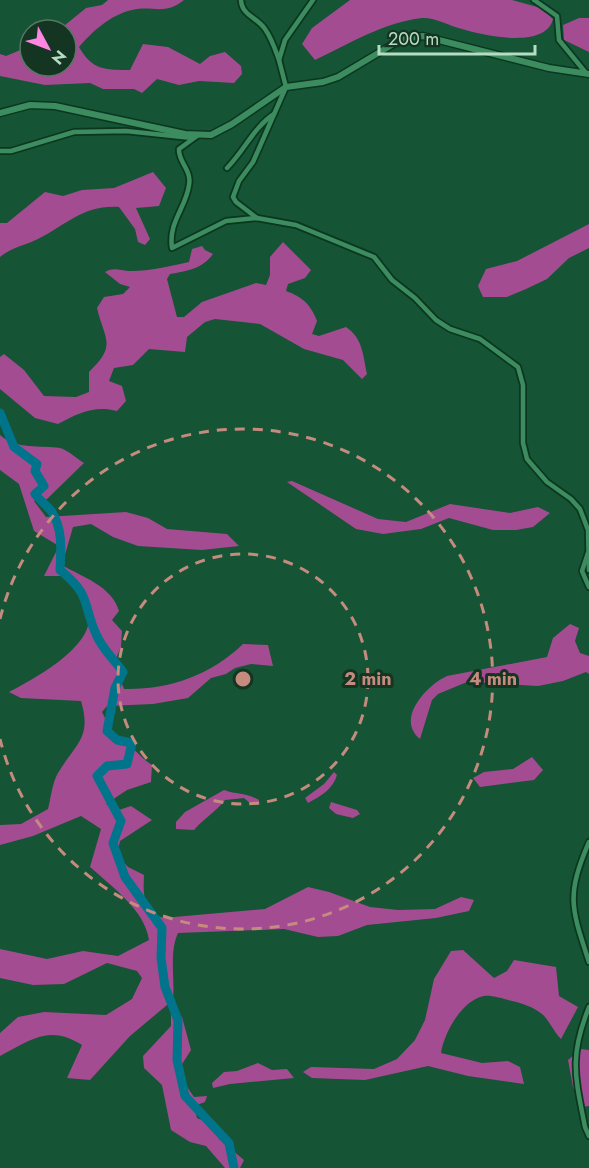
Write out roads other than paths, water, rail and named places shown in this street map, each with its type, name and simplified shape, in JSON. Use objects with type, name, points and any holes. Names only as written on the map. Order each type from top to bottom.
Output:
[{"type":"street","points":[[241,0],[245,13],[263,26],[272,40],[286,87],[276,113],[233,197],[257,218]]},
{"type":"street","points":[[279,60],[285,40],[313,0]]},
{"type":"street","points":[[534,0],[557,16],[559,40],[587,74]]},
{"type":"street","points":[[0,151],[11,151],[74,132],[126,131],[195,137],[218,132],[286,87],[323,82],[338,77],[400,40],[423,36],[549,68],[587,74]]},
{"type":"street","points":[[0,113],[30,105],[55,106],[195,137]]},
{"type":"street","points":[[227,168],[242,154],[262,124],[276,113]]},
{"type":"street","points":[[195,137],[179,149],[190,183],[186,202],[176,215],[171,247],[226,221],[257,218],[296,225],[374,256],[392,280],[436,320],[450,329],[480,339],[518,367],[523,385],[522,443],[526,459],[547,483],[571,499],[580,509],[588,530],[589,570]]},
{"type":"street","points":[[589,551],[582,571],[589,586]]},
{"type":"street","points":[[589,842],[574,883],[572,899],[589,962]]},
{"type":"street","points":[[589,1007],[577,1040],[574,1062],[585,1127],[589,1136]]},
{"type":"waterway","points":[[0,413],[14,447],[37,464],[35,471],[44,486],[35,494],[56,519],[60,540],[60,570],[82,594],[99,639],[123,672],[115,688],[107,731],[117,740],[132,743],[127,764],[107,766],[97,776],[121,821],[113,843],[125,877],[162,928],[161,958],[165,987],[178,1020],[177,1060],[185,1096],[229,1143],[234,1168]]}]
